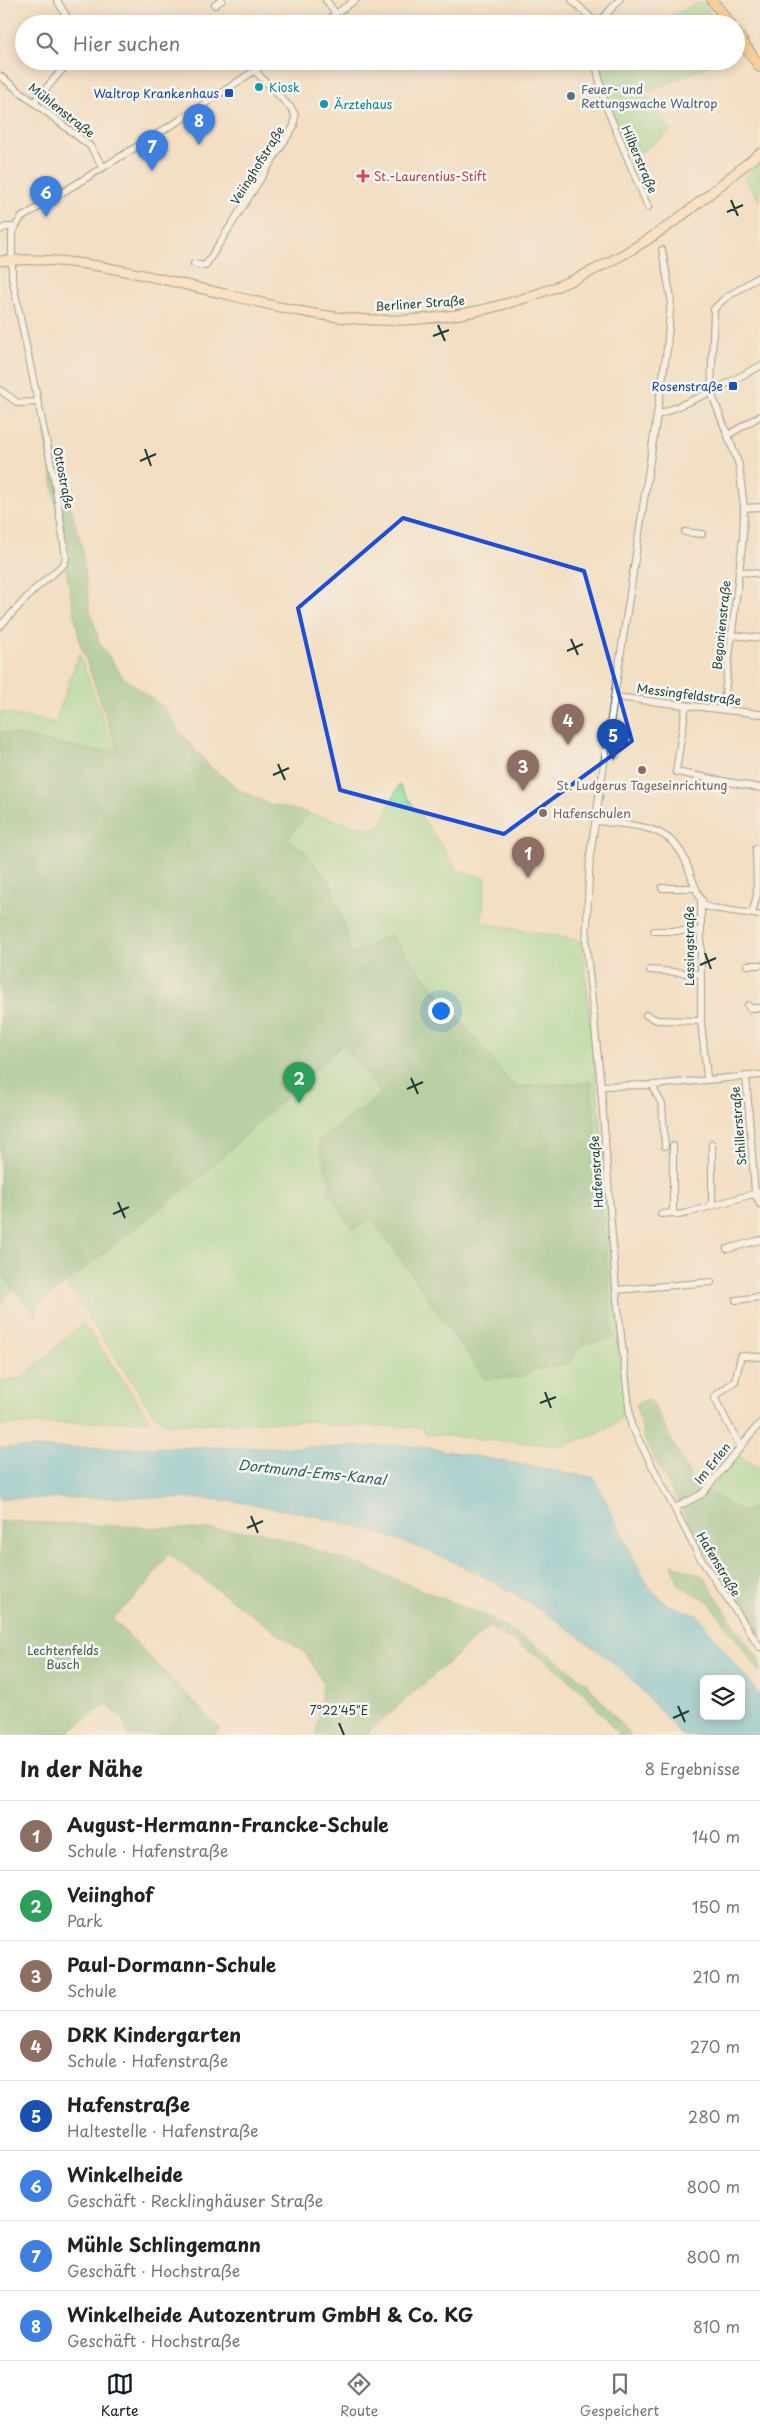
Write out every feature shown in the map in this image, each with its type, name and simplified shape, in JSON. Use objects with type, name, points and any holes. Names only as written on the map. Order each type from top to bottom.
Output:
[{"type":"main road","points":[[712,0],[723,15]]},
{"type":"main road","points":[[745,45],[760,66]]},
{"type":"main road","name":"Berliner Straße","points":[[0,260],[75,263],[323,316],[393,320],[439,317],[482,310],[535,296],[610,262],[658,233],[760,153]]},
{"type":"street","points":[[57,0],[66,15]]},
{"type":"street","points":[[215,5],[222,0]]},
{"type":"street","points":[[326,0],[336,14],[355,0]]},
{"type":"street","points":[[572,0],[588,15]]},
{"type":"street","points":[[605,15],[619,0]]},
{"type":"street","points":[[34,102],[62,70]]},
{"type":"street","name":"Hilberstraße","points":[[597,70],[605,104],[648,207]]},
{"type":"street","points":[[0,230],[6,227],[13,227],[21,218],[255,71]]},
{"type":"street","name":"Veiinghofstraße","points":[[194,264],[205,266],[294,126],[295,115],[291,108],[255,71]]},
{"type":"street","name":"Mühlenstraße","points":[[0,76],[90,146],[103,167]]},
{"type":"street","name":"Ottostraße","points":[[0,626],[34,590],[64,564],[66,558],[55,483],[12,278],[13,227]]},
{"type":"street","name":"Hafenstraße","points":[[662,250],[671,298],[658,415],[589,872],[586,943],[601,1086],[616,1290],[631,1425],[699,1556],[760,1647]]},
{"type":"street","points":[[711,392],[714,309],[724,298],[760,276]]},
{"type":"street","points":[[658,415],[711,392],[760,366]]},
{"type":"street","points":[[0,390],[18,403],[38,402]]},
{"type":"street","name":"Begonienstraße","points":[[711,392],[739,465],[744,508],[739,572],[723,710]]},
{"type":"street","points":[[728,434],[760,416]]},
{"type":"street","points":[[744,508],[760,507]]},
{"type":"street","points":[[684,532],[702,534]]},
{"type":"street","name":"Begonienstraße","points":[[739,572],[760,574]]},
{"type":"street","points":[[731,635],[760,638]]},
{"type":"street","name":"Messingfeldstraße","points":[[616,697],[760,714]]},
{"type":"street","points":[[686,705],[676,772],[760,788]]},
{"type":"street","name":"Lessingstraße","points":[[596,821],[654,829],[669,837],[681,853],[694,888],[701,899],[701,1021],[706,1078]]},
{"type":"street","points":[[752,914],[757,895],[756,849]]},
{"type":"street","points":[[662,888],[694,888]]},
{"type":"street","points":[[701,899],[705,906],[712,908],[760,915]]},
{"type":"street","points":[[654,931],[700,932]]},
{"type":"street","points":[[747,965],[760,964]]},
{"type":"street","points":[[650,970],[700,974]]},
{"type":"street","points":[[748,1005],[749,1008],[760,1008]]},
{"type":"street","points":[[646,1015],[657,1020],[701,1021]]},
{"type":"street","points":[[601,1086],[654,1084],[706,1078],[760,1075]]},
{"type":"street","name":"Schillerstraße","points":[[746,1076],[751,1146],[760,1204]]},
{"type":"street","points":[[654,1084],[655,1092],[662,1104],[665,1146]]},
{"type":"street","points":[[712,1144],[712,1205]]},
{"type":"street","points":[[751,1146],[760,1145]]},
{"type":"street","points":[[673,1146],[673,1213]]},
{"type":"street","points":[[661,1214],[673,1213],[679,1215],[758,1192]]},
{"type":"street","points":[[727,1248],[760,1240]]},
{"type":"street","points":[[616,1290],[712,1282]]},
{"type":"street","points":[[736,1300],[760,1297]]},
{"type":"street","points":[[740,1446],[714,1397],[735,1381],[740,1356],[760,1357]]},
{"type":"street","name":"Im Erlen","points":[[674,1508],[702,1494],[760,1423]]},
{"type":"highlighted area","points":[[403,518],[584,571],[632,741],[504,834],[340,790],[298,608]]},
{"type":"green space","points":[[701,2],[710,15],[673,15]]},
{"type":"green space","points":[[601,70],[698,70],[645,93],[671,131],[635,156],[628,154],[609,109]]},
{"type":"green space","points":[[760,164],[760,201],[744,177]]},
{"type":"green space","points":[[45,431],[50,432],[82,548],[90,610],[100,644],[123,677],[166,709],[179,731],[209,766],[241,791],[270,804],[309,813],[287,838],[305,852],[331,885],[353,955],[390,934],[514,1087],[591,1082],[613,1338],[583,1344],[570,1363],[532,1370],[522,1377],[485,1379],[371,1217],[354,1230],[327,1190],[331,1186],[318,1141],[381,1094],[343,1044],[201,1176],[39,1304],[36,1317],[0,1271],[0,732],[96,751],[118,751],[80,643],[65,564]]},
{"type":"green space","points":[[79,654],[114,748],[144,716],[241,791],[282,810],[298,811],[370,829],[380,825],[399,785],[458,870],[486,878],[481,923],[582,941],[628,1397],[622,1417],[609,1428],[563,1446],[426,1434],[420,1427],[323,1425],[317,1421],[169,1424],[156,1417],[66,1283],[109,756],[111,751],[96,751],[0,732],[0,712],[55,723]]},
{"type":"green space","points":[[0,1271],[14,1289],[0,1305]]},
{"type":"green space","points":[[83,1323],[150,1420],[0,1425],[0,1381],[23,1378]]},
{"type":"green space","points":[[647,1400],[652,1402],[693,1482],[743,1512],[760,1506],[760,1636],[700,1543],[645,1441],[636,1405],[641,1401]]},
{"type":"green space","points":[[738,1456],[760,1468],[760,1506],[743,1512],[708,1492]]},
{"type":"green space","name":"Lechtenfelds Busch","points":[[0,1521],[261,1532],[361,1565],[488,1617],[545,1651],[586,1683],[631,1735],[619,1735],[587,1696],[545,1660],[489,1627],[369,1731],[370,1735],[316,1735],[323,1682],[306,1654],[168,1554],[147,1584],[113,1619],[219,1728],[215,1735],[128,1735],[123,1720],[106,1704],[65,1735],[0,1735]]},
{"type":"green space","points":[[672,1564],[703,1576],[738,1631],[760,1660],[760,1672],[708,1601],[679,1585]]},
{"type":"water","name":"Dortmund-Ems-Kanal","points":[[394,1445],[430,1448],[594,1478],[648,1587],[668,1605],[697,1615],[744,1675],[700,1675],[700,1720],[745,1720],[745,1677],[760,1696],[760,1735],[682,1735],[618,1668],[571,1630],[532,1604],[492,1581],[407,1543],[363,1528],[318,1517],[223,1500],[140,1497],[0,1498],[0,1448],[345,1447]]},
{"type":"place","name":"Kiosk","points":[[259,87]]},
{"type":"place","name":"Waltrop Krankenhaus","points":[[229,93]]},
{"type":"place","name":"Feuer- und Rettungswache Waltrop","points":[[571,96]]},
{"type":"place","name":"Ärztehaus","points":[[324,104]]},
{"type":"place","name":"Winkelheide Autozentrum GmbH & Co. KG","points":[[199,145]]},
{"type":"place","name":"Mühle Schlingemann","points":[[152,171]]},
{"type":"place","name":"St.-Laurentius-Stift","points":[[363,176]]},
{"type":"place","name":"Winkelheide","points":[[46,217]]},
{"type":"place","name":"Rosenstraße","points":[[733,386]]},
{"type":"place","name":"DRK Kindergarten","points":[[568,745]]},
{"type":"place","name":"Hafenstraße","points":[[613,760]]},
{"type":"place","name":"St. Ludgerus Tageseinrichtung","points":[[642,770]]},
{"type":"place","name":"Paul-Dormann-Schule","points":[[523,791]]},
{"type":"place","name":"Hafenschulen","points":[[543,813]]},
{"type":"place","name":"August-Hermann-Francke-Schule","points":[[528,878]]},
{"type":"place","name":"Veiinghof","points":[[299,1103]]}]
